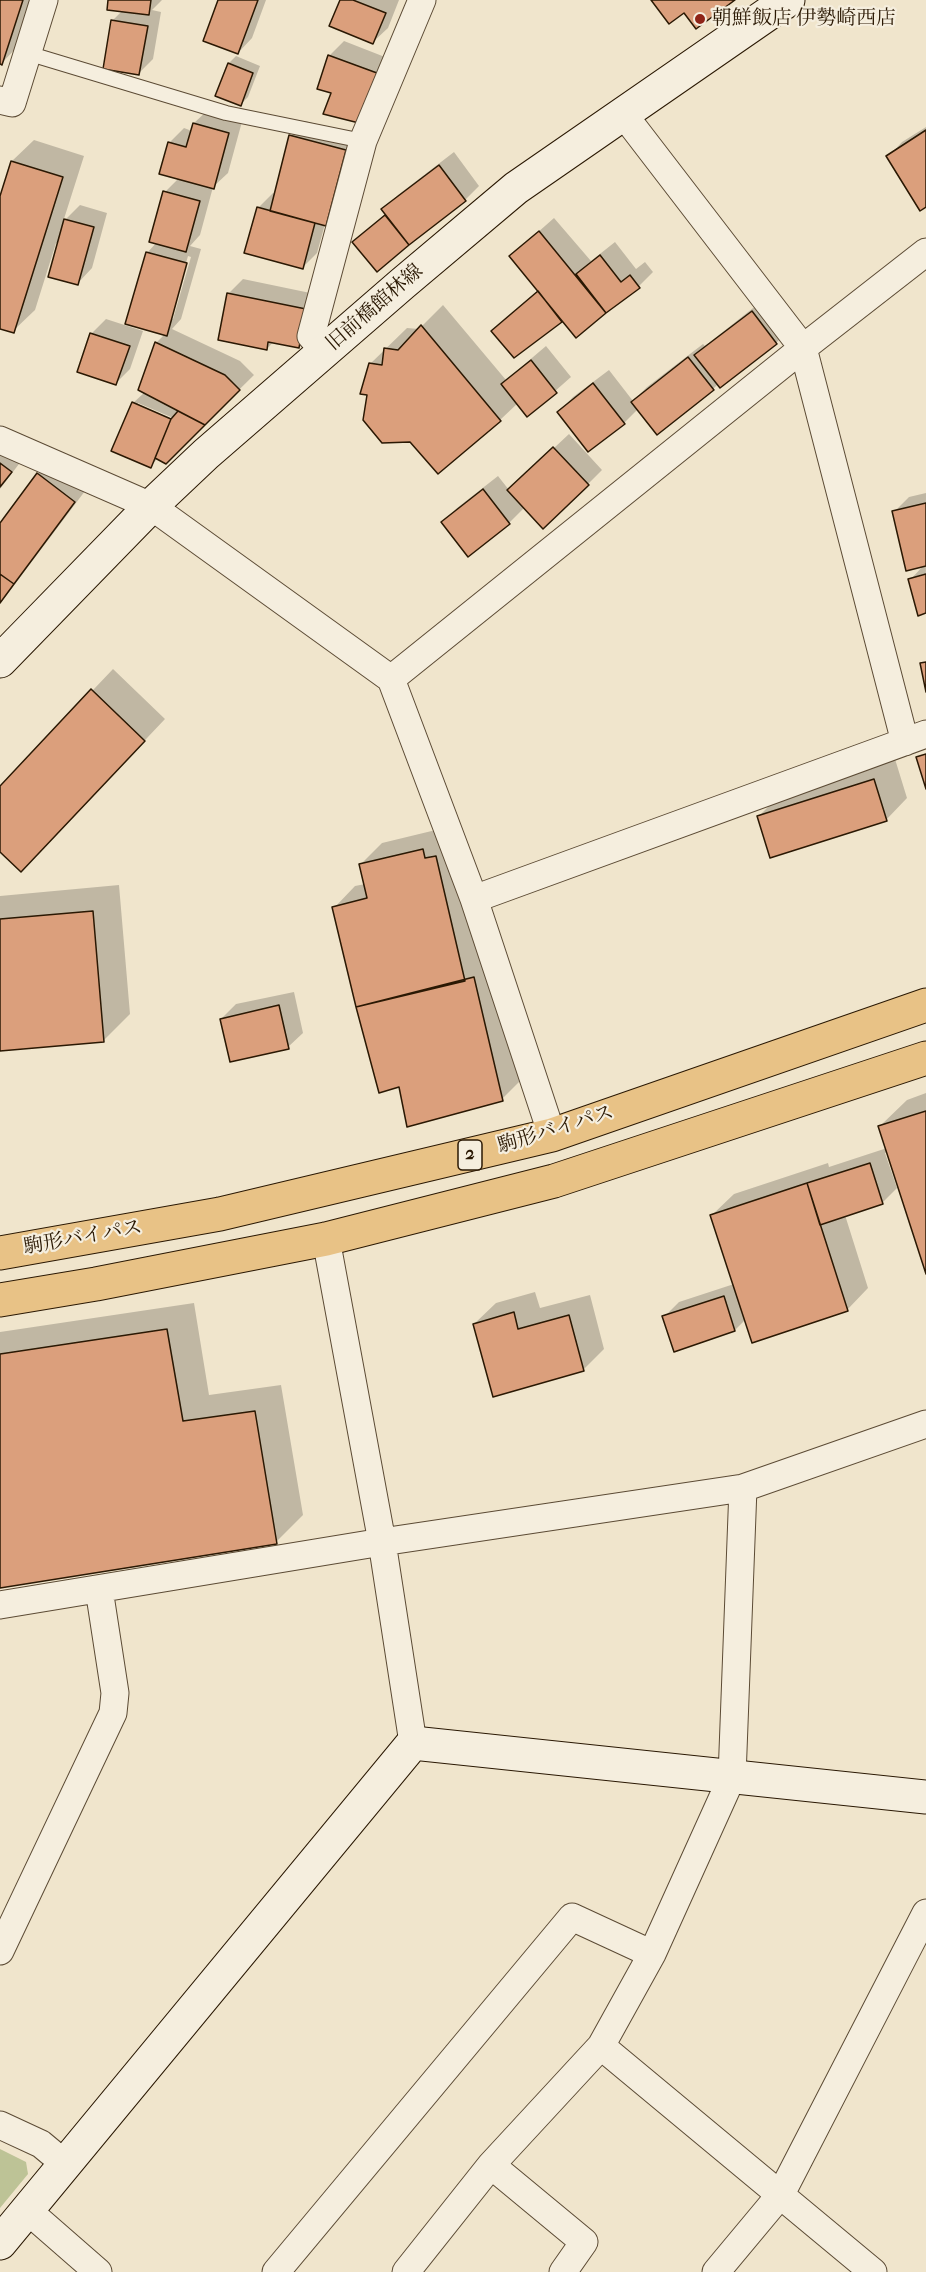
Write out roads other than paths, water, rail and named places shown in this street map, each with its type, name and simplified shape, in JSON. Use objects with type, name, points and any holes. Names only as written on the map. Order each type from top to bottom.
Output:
[{"type":"main road","name":"駒形バイパス","points":[[0,1253],[220,1214],[552,1135],[926,1005]]},
{"type":"main road","name":"2","points":[[0,1300],[96,1284],[326,1239],[554,1181],[926,1058]]},
{"type":"street","points":[[0,100],[12,103],[44,0]]},
{"type":"street","points":[[324,351],[311,336],[363,141],[422,0]]},
{"type":"street","name":"旧前橋館林線","points":[[0,661],[151,506],[206,454],[516,188],[788,0]]},
{"type":"street","points":[[474,899],[916,738],[802,348],[624,115]]},
{"type":"street","points":[[391,679],[802,348],[926,252]]},
{"type":"street","points":[[0,440],[151,506],[391,679],[474,899],[552,1135]]},
{"type":"street","points":[[0,2242],[413,1743],[382,1542],[326,1239]]},
{"type":"street","points":[[0,1605],[382,1542],[743,1488],[926,1424]]},
{"type":"street","points":[[406,2272],[491,2165],[601,2046],[652,1954],[732,1777],[743,1488]]},
{"type":"street","points":[[0,1951],[113,1713],[115,1693],[99,1589]]},
{"type":"street","points":[[413,1743],[926,1797]]},
{"type":"street","points":[[716,2272],[781,2194],[926,1913]]},
{"type":"street","points":[[276,2272],[572,1917],[652,1954]]},
{"type":"street","points":[[601,2046],[873,2272]]},
{"type":"street","points":[[0,2125],[41,2144],[65,2164]]},
{"type":"street","points":[[491,2165],[584,2242],[563,2272]]},
{"type":"street","points":[[27,2210],[98,2272]]},
{"type":"lane","points":[[27,52],[226,113],[363,141]]},
{"type":"place","name":"朝鮮飯店 伊勢崎西店","points":[[700,19]]}]
